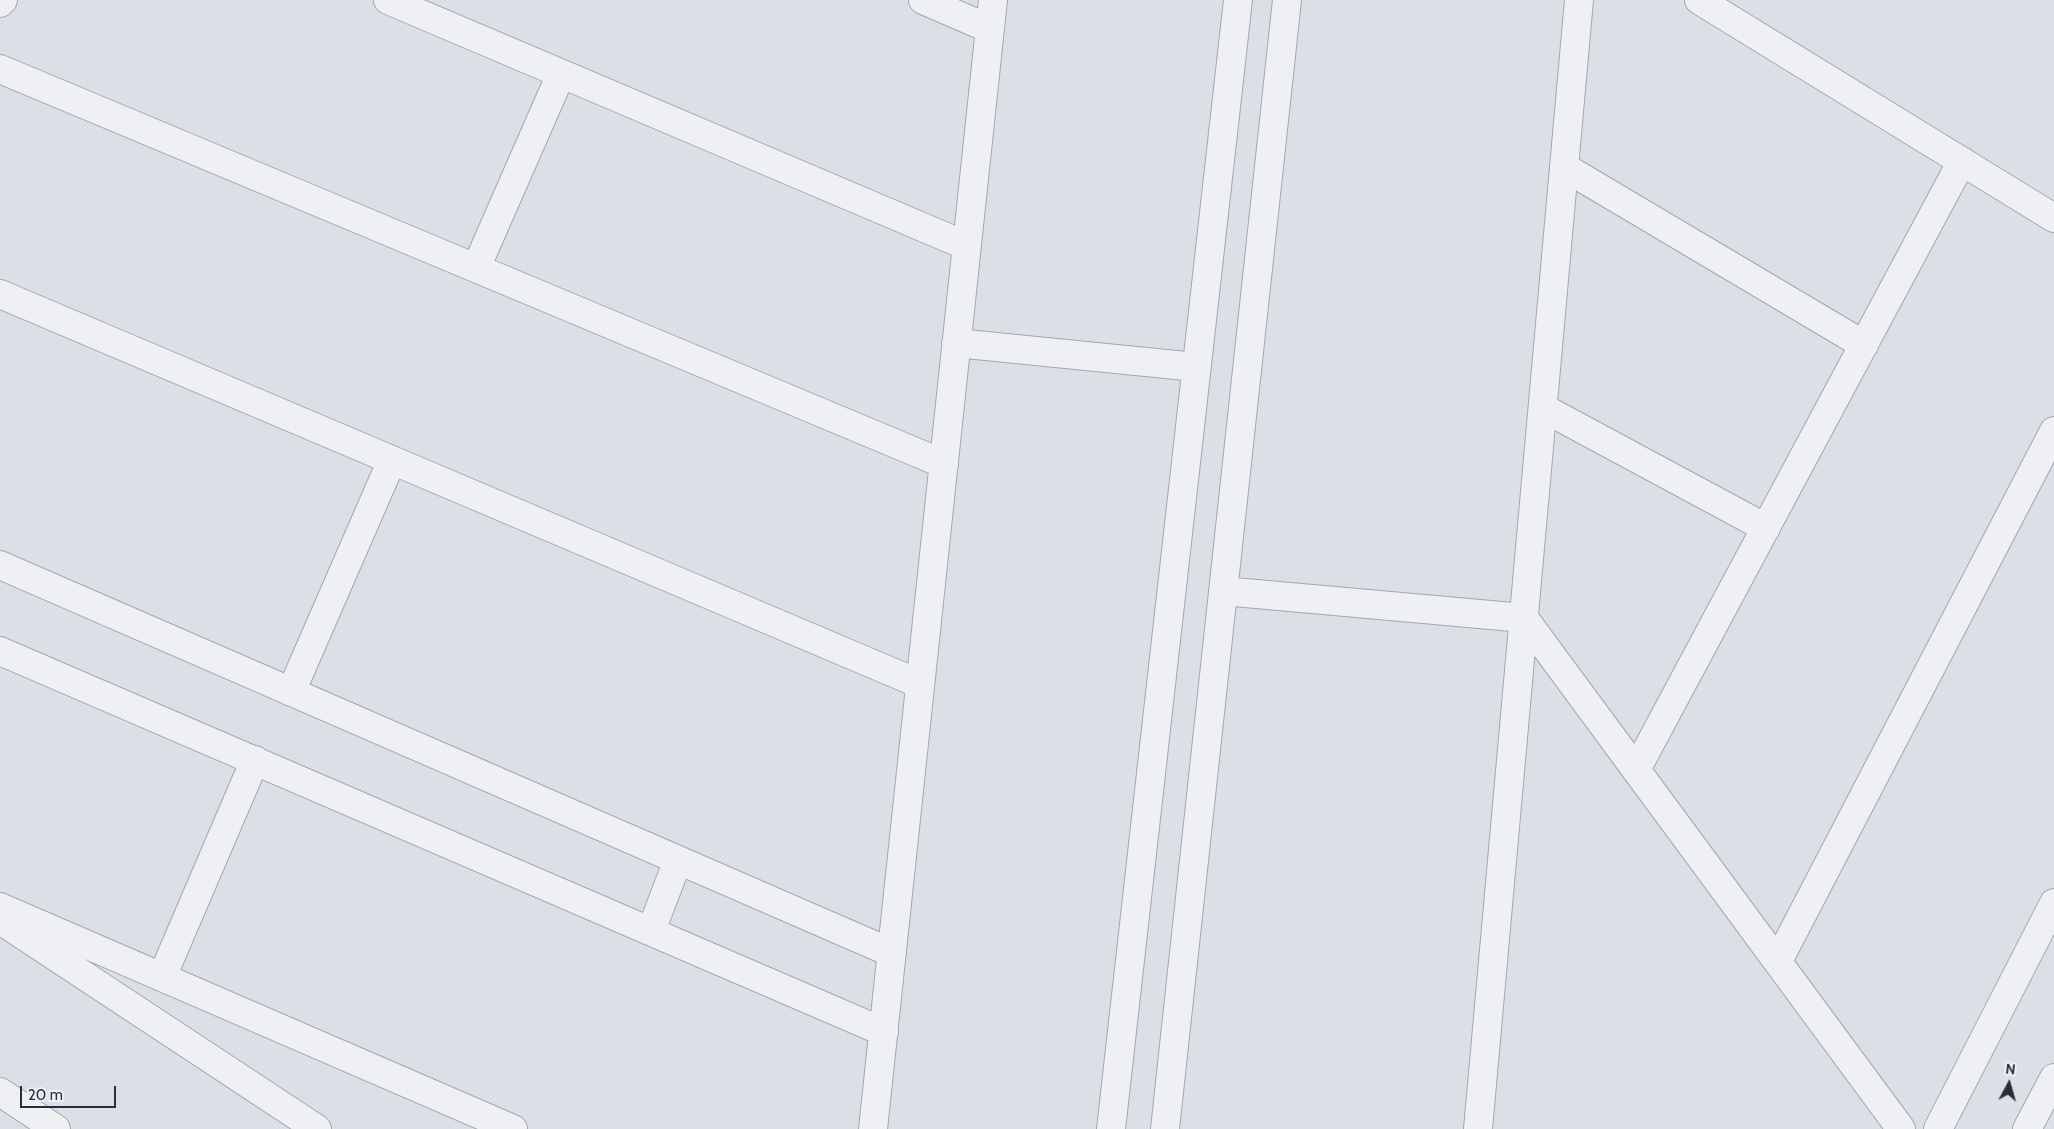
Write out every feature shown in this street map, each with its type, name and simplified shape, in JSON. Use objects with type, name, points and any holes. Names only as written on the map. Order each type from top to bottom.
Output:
[{"type":"street","points":[[0,3],[3,0]]},
{"type":"street","points":[[388,0],[967,246]]},
{"type":"street","points":[[922,0],[990,29]]},
{"type":"street","points":[[873,1129],[993,0]]},
{"type":"street","points":[[1111,1129],[1238,0]]},
{"type":"street","points":[[1165,1129],[1287,0]]},
{"type":"street","points":[[1478,1129],[1579,0]]},
{"type":"street","points":[[1699,0],[2054,218]]},
{"type":"street","points":[[0,69],[944,464]]},
{"type":"street","points":[[476,268],[561,74]]},
{"type":"street","points":[[1636,770],[1962,161]]},
{"type":"street","points":[[1564,167],[1864,345]]},
{"type":"street","points":[[0,294],[920,684]]},
{"type":"street","points":[[956,343],[1196,367]]},
{"type":"street","points":[[1542,408],[1766,528]]},
{"type":"street","points":[[1778,962],[2054,432]]},
{"type":"street","points":[[291,692],[392,460]]},
{"type":"street","points":[[0,565],[892,953]]},
{"type":"street","points":[[1223,591],[1524,618],[1901,1129]]},
{"type":"street","points":[[0,651],[884,1032]]},
{"type":"street","points":[[162,977],[255,760]]},
{"type":"street","points":[[650,931],[678,860]]},
{"type":"street","points":[[1938,1129],[2054,904]]},
{"type":"street","points":[[0,907],[513,1129]]},
{"type":"street","points":[[0,920],[316,1129]]},
{"type":"street","points":[[2027,1129],[2054,1078]]},
{"type":"street","points":[[0,1092],[56,1129]]}]
